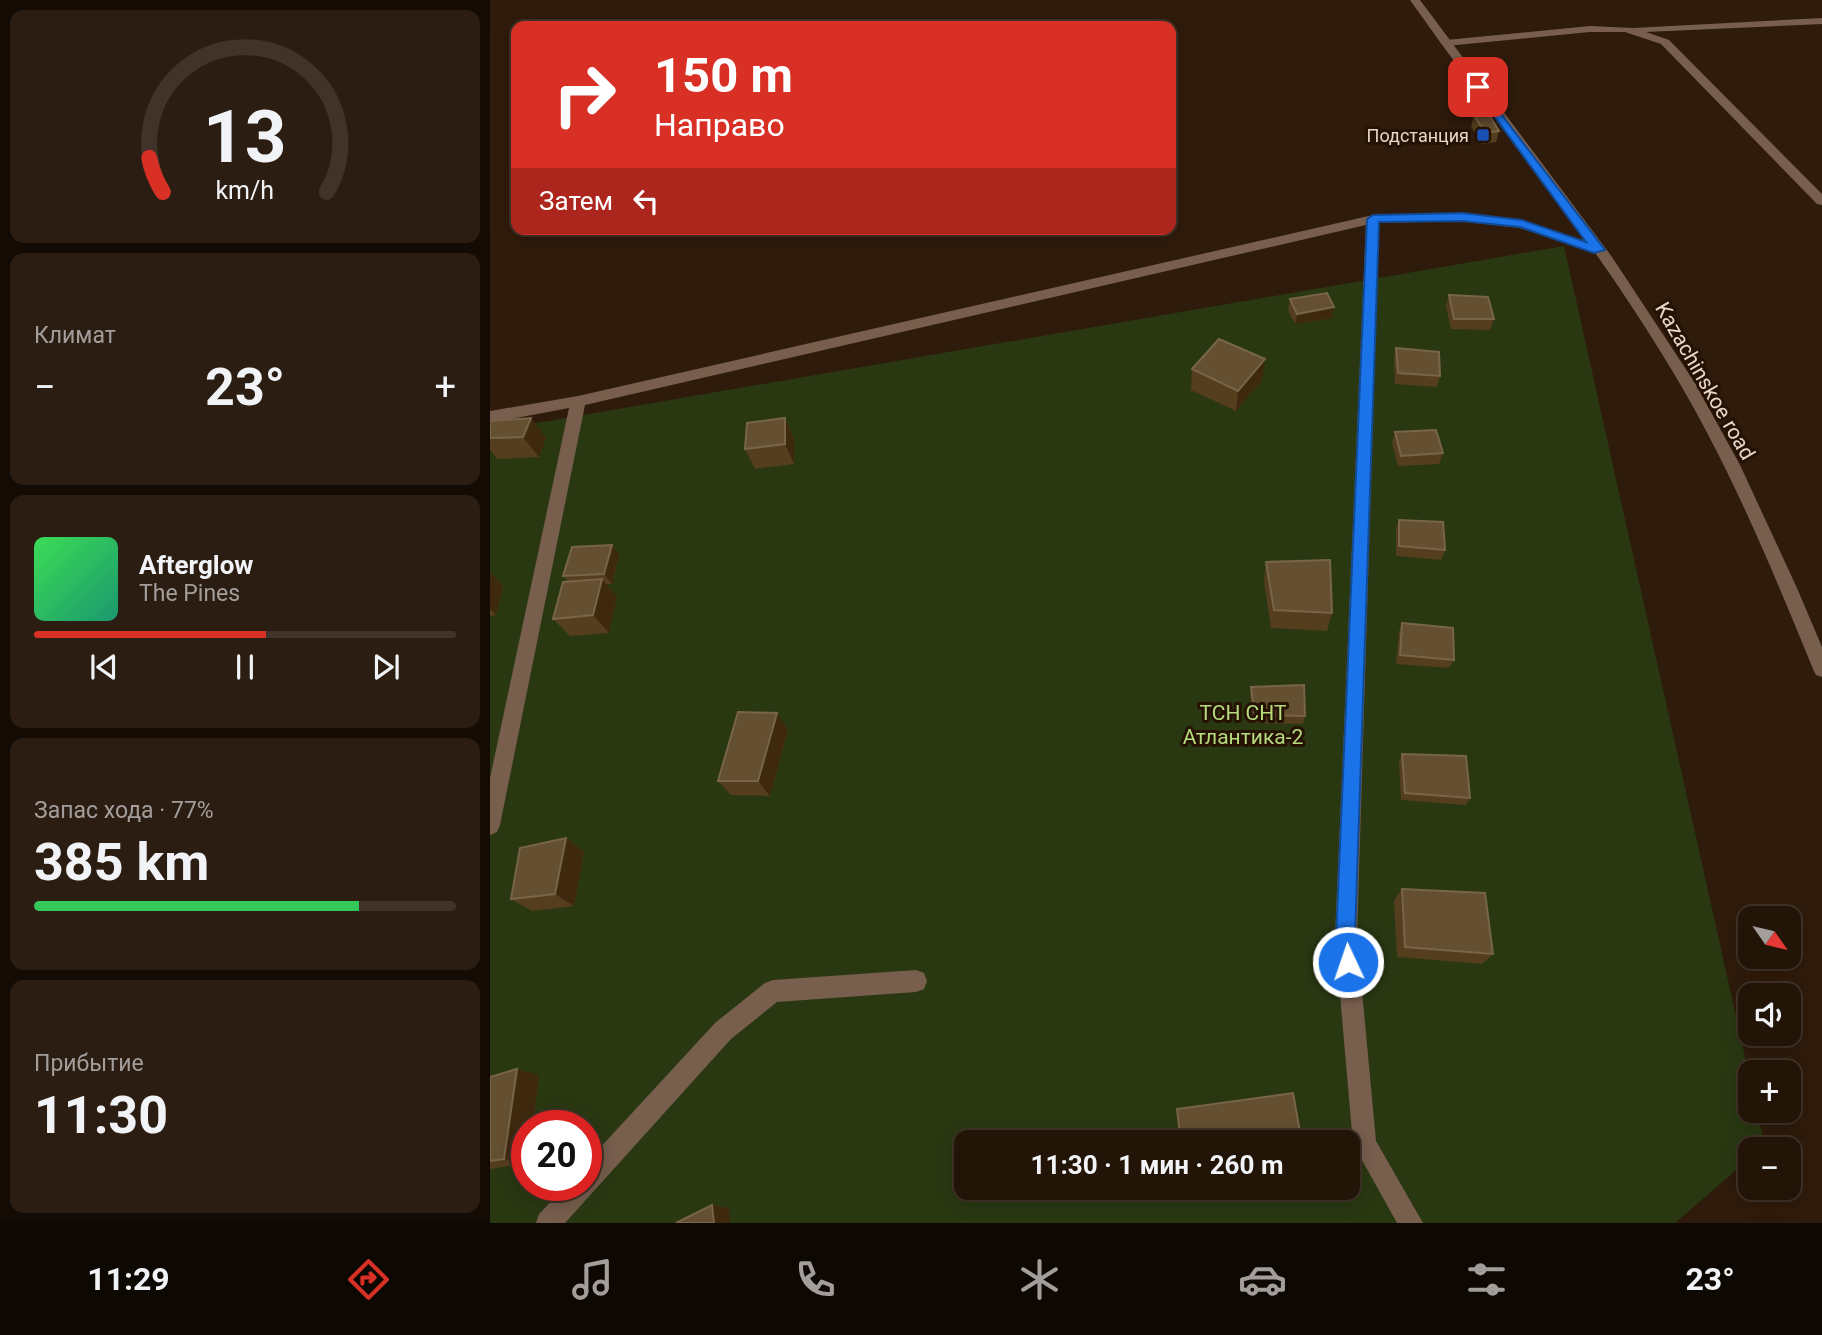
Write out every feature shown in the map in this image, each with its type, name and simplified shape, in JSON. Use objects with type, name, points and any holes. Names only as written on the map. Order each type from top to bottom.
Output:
[{"type":"main road","name":"Kazachinskoe road","points":[[1416,0],[1599,250],[1668,351],[1734,472],[1822,669]]},
{"type":"main road","points":[[1446,43],[1590,29],[1822,21]]},
{"type":"main road","points":[[1626,29],[1665,42],[1822,201]]},
{"type":"main road","points":[[490,417],[578,401],[1373,219],[1462,217],[1522,224],[1599,250]]},
{"type":"main road","points":[[1373,219],[1346,937],[1366,1144],[1411,1223]]},
{"type":"main road","points":[[490,825],[578,401]]},
{"type":"main road","points":[[602,1163],[723,1031],[773,991],[916,981]]},
{"type":"main road","points":[[548,1223],[568,1201]]},
{"type":"green space","name":"ТСН СНТ Атлантика-2","points":[[1564,246],[1738,1025],[1738,1046],[1743,1046],[1746,1060],[1738,1060],[1738,1123],[1760,1123],[1763,1137],[1738,1137],[1738,1168],[1675,1223],[490,1223],[490,431]]},
{"type":"building","points":[[1488,113],[1499,131],[1485,133],[1474,115]]},
{"type":"building","points":[[1327,293],[1334,307],[1297,314],[1290,299]]},
{"type":"building","points":[[1449,295],[1488,297],[1494,319],[1454,319]]},
{"type":"building","points":[[1219,339],[1265,359],[1238,391],[1192,369]]},
{"type":"building","points":[[1396,348],[1439,352],[1440,376],[1398,373]]},
{"type":"building","points":[[531,418],[523,437],[490,438],[490,421]]},
{"type":"building","points":[[785,418],[785,444],[745,449],[747,423]]},
{"type":"building","points":[[1436,430],[1443,453],[1401,456],[1395,432]]},
{"type":"building","points":[[1399,520],[1443,522],[1445,550],[1399,546]]},
{"type":"building","points":[[612,545],[604,574],[563,576],[572,547]]},
{"type":"building","points":[[1330,560],[1332,613],[1274,610],[1266,562]]},
{"type":"building","points":[[602,579],[593,615],[553,619],[563,582]]},
{"type":"building","points":[[1402,623],[1453,628],[1454,660],[1400,655]]},
{"type":"building","points":[[1304,685],[1305,716],[1255,715],[1251,687]]},
{"type":"building","points":[[738,712],[777,713],[758,781],[718,781]]},
{"type":"building","points":[[1402,754],[1466,756],[1470,798],[1405,793]]},
{"type":"building","points":[[566,838],[555,894],[511,899],[520,848]]},
{"type":"building","points":[[1402,889],[1485,893],[1493,954],[1405,947]]},
{"type":"building","points":[[517,1069],[504,1159],[490,1161],[490,1077]]},
{"type":"building","points":[[1293,1093],[1300,1130],[1179,1130],[1177,1109]]},
{"type":"building","points":[[712,1205],[714,1223],[676,1223]]},
{"type":"place","name":"Подстанция","points":[[1483,135]]},
{"type":"route","points":[[1348,962],[1346,937],[1373,219],[1462,217],[1522,224],[1599,250],[1478,87]]}]
